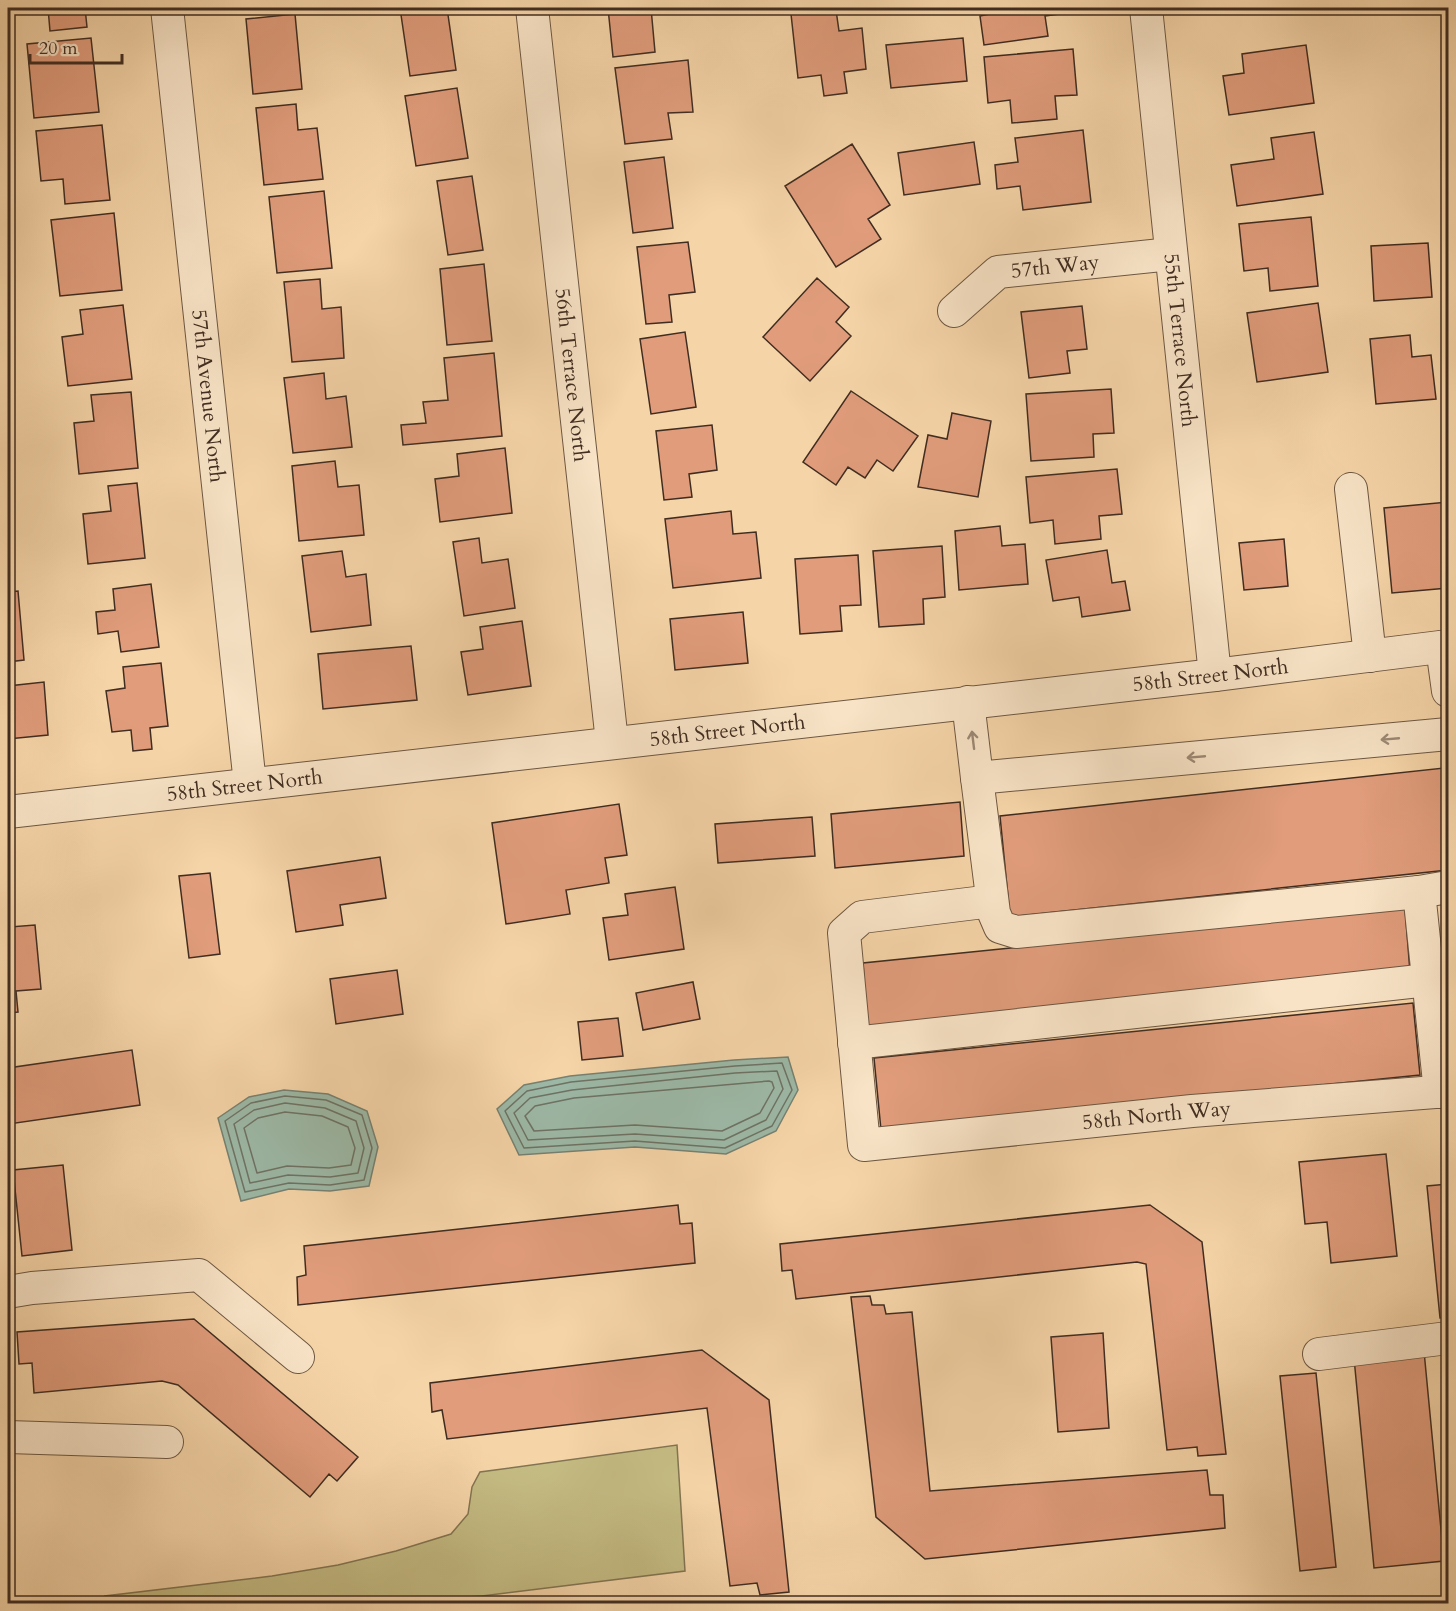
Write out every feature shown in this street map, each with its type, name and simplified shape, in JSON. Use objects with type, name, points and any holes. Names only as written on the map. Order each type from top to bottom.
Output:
[{"type":"street","name":"57th Avenue North","points":[[167,8],[250,784]]},
{"type":"street","name":"56th Terrace North","points":[[532,8],[612,742]]},
{"type":"street","name":"55th Terrace North","points":[[1146,8],[1215,675]]},
{"type":"street","name":"57th Way","points":[[954,311],[998,272],[1171,254]]},
{"type":"street","points":[[1351,489],[1370,656]]},
{"type":"street","name":"58th Street North","points":[[8,812],[1445,647]]},
{"type":"street","points":[[1445,647],[1449,691]]},
{"type":"street","points":[[968,702],[992,901],[1000,927],[1016,932],[1434,889],[1428,980],[1444,1091]]},
{"type":"street","points":[[977,778],[1449,734]]},
{"type":"street","points":[[992,901],[862,917],[844,933],[854,1043],[1428,980]]},
{"type":"street","name":"58th North Way","points":[[854,1043],[864,1145],[1192,1111],[1444,1091]]},
{"type":"street","points":[[8,1292],[32,1288],[199,1275],[298,1357]]},
{"type":"street","points":[[1319,1354],[1449,1338]]},
{"type":"street","points":[[8,1437],[167,1442]]},
{"type":"shaded area","points":[[677,1445],[685,1571],[482,1596],[382,1603],[107,1604],[105,1596],[272,1576],[338,1565],[396,1551],[451,1534],[468,1514],[472,1487],[480,1472]]},
{"type":"water","points":[[788,1057],[798,1090],[776,1131],[726,1154],[635,1147],[519,1155],[497,1109],[524,1085],[570,1076]]},
{"type":"water","points":[[284,1090],[328,1094],[367,1111],[378,1147],[369,1186],[330,1191],[289,1189],[241,1201],[218,1118],[249,1097]]},
{"type":"building","points":[[48,8],[85,8],[87,27],[50,31]]},
{"type":"building","points":[[400,8],[447,8],[456,70],[410,76]]},
{"type":"building","points":[[608,8],[651,8],[655,52],[613,57]]},
{"type":"building","points":[[989,8],[1065,8],[1066,13],[1045,16],[1048,36],[984,45],[980,16],[990,14]]},
{"type":"building","points":[[1241,8],[1290,8],[1242,14]]},
{"type":"building","points":[[836,10],[839,31],[862,28],[866,69],[844,72],[847,93],[824,96],[821,75],[798,78],[791,14]]},
{"type":"building","points":[[295,14],[302,89],[253,94],[246,19]]},
{"type":"building","points":[[91,38],[99,112],[34,118],[27,44]]},
{"type":"building","points":[[963,38],[967,81],[891,88],[886,45]]},
{"type":"building","points":[[1306,45],[1314,103],[1229,115],[1223,76],[1244,73],[1242,54]]},
{"type":"building","points":[[1073,49],[1077,95],[1055,96],[1057,119],[1012,123],[1010,100],[988,103],[984,57]]},
{"type":"building","points":[[688,60],[693,112],[668,113],[672,139],[625,144],[615,68]]},
{"type":"building","points":[[457,88],[468,158],[416,166],[405,96]]},
{"type":"building","points":[[296,104],[298,130],[317,128],[323,179],[264,185],[256,108]]},
{"type":"building","points":[[102,125],[110,200],[65,204],[63,179],[41,181],[36,131]]},
{"type":"building","points":[[1083,130],[1091,202],[1023,210],[1020,186],[997,189],[995,165],[1018,162],[1015,138]]},
{"type":"building","points":[[1314,132],[1323,194],[1237,206],[1231,165],[1274,159],[1271,138]]},
{"type":"building","points":[[974,142],[980,184],[904,195],[898,153]]},
{"type":"building","points":[[852,144],[890,205],[868,219],[881,239],[836,267],[785,186]]},
{"type":"building","points":[[664,157],[673,228],[633,233],[624,162]]},
{"type":"building","points":[[472,176],[483,250],[448,255],[437,181]]},
{"type":"building","points":[[324,191],[332,268],[277,273],[269,197]]},
{"type":"building","points":[[114,213],[122,290],[60,296],[51,220]]},
{"type":"building","points":[[1311,217],[1318,286],[1270,291],[1268,268],[1244,271],[1239,224]]},
{"type":"building","points":[[688,242],[695,292],[669,295],[672,322],[646,324],[637,247]]},
{"type":"building","points":[[1428,243],[1432,297],[1374,301],[1371,246]]},
{"type":"building","points":[[484,264],[492,341],[447,345],[440,269]]},
{"type":"building","points":[[817,278],[849,307],[836,322],[851,336],[810,381],[763,337]]},
{"type":"building","points":[[320,279],[322,309],[341,307],[344,358],[292,362],[284,282]]},
{"type":"building","points":[[1318,303],[1328,372],[1257,382],[1247,313]]},
{"type":"building","points":[[123,305],[132,379],[68,386],[62,337],[83,334],[80,310]]},
{"type":"building","points":[[1082,306],[1087,349],[1067,351],[1070,373],[1029,378],[1021,312]]},
{"type":"building","points":[[685,332],[696,407],[651,414],[640,339]]},
{"type":"building","points":[[1410,335],[1412,357],[1431,355],[1436,399],[1376,404],[1370,339]]},
{"type":"building","points":[[494,353],[502,436],[403,445],[401,425],[426,423],[423,402],[448,400],[444,358]]},
{"type":"building","points":[[324,373],[326,399],[346,396],[352,447],[293,453],[284,378]]},
{"type":"building","points":[[1111,389],[1114,433],[1093,434],[1094,457],[1031,461],[1026,394]]},
{"type":"building","points":[[851,391],[918,436],[893,471],[877,460],[865,478],[848,467],[836,485],[803,462]]},
{"type":"building","points":[[131,392],[138,468],[79,474],[74,423],[94,421],[91,395]]},
{"type":"building","points":[[952,413],[991,421],[978,497],[918,487],[928,435],[947,439]]},
{"type":"building","points":[[712,425],[717,470],[689,474],[692,497],[664,500],[656,431]]},
{"type":"building","points":[[505,448],[512,513],[440,522],[435,479],[459,476],[457,454]]},
{"type":"building","points":[[335,461],[338,487],[359,485],[364,535],[299,541],[292,466]]},
{"type":"building","points":[[1117,469],[1122,514],[1099,516],[1101,539],[1055,544],[1053,520],[1030,523],[1026,477]]},
{"type":"building","points":[[137,483],[145,558],[88,564],[83,514],[111,511],[108,486]]},
{"type":"building","points":[[1448,502],[1448,588],[1392,593],[1384,508]]},
{"type":"building","points":[[731,511],[733,534],[756,532],[761,578],[673,588],[665,519]]},
{"type":"building","points":[[1000,526],[1002,546],[1025,544],[1028,584],[959,590],[955,531]]},
{"type":"building","points":[[479,538],[482,563],[508,559],[515,608],[464,616],[453,542]]},
{"type":"building","points":[[1284,539],[1288,586],[1244,590],[1239,543]]},
{"type":"building","points":[[942,546],[945,597],[923,599],[924,624],[879,627],[873,551]]},
{"type":"building","points":[[1107,550],[1112,583],[1125,581],[1130,610],[1082,617],[1079,597],[1053,601],[1046,560]]},
{"type":"building","points":[[342,551],[346,577],[366,574],[371,625],[311,632],[302,556]]},
{"type":"building","points":[[858,555],[861,605],[840,606],[842,631],[800,634],[795,559]]},
{"type":"building","points":[[151,584],[159,647],[121,652],[118,631],[98,634],[96,612],[115,610],[113,589]]},
{"type":"building","points":[[18,591],[24,660],[8,662],[8,592]]},
{"type":"building","points":[[743,612],[748,663],[675,670],[670,619]]},
{"type":"building","points":[[522,621],[531,686],[468,695],[461,652],[483,649],[480,627]]},
{"type":"building","points":[[411,646],[417,700],[323,709],[318,654]]},
{"type":"building","points":[[161,663],[168,726],[150,728],[152,749],[133,751],[131,730],[112,732],[106,691],[125,688],[123,667]]},
{"type":"building","points":[[44,682],[48,735],[8,739],[8,686]]},
{"type":"building","points":[[1444,768],[1448,808],[1448,870],[1010,917],[1000,816]]},
{"type":"building","points":[[960,802],[964,856],[835,868],[831,814]]},
{"type":"building","points":[[619,804],[627,855],[605,858],[609,883],[566,890],[570,914],[506,924],[492,823]]},
{"type":"building","points":[[812,817],[815,856],[718,863],[715,824]]},
{"type":"building","points":[[380,857],[386,898],[340,905],[343,925],[296,932],[287,871]]},
{"type":"building","points":[[210,873],[220,954],[189,958],[179,876]]},
{"type":"building","points":[[675,887],[684,949],[609,960],[603,918],[628,915],[625,894]]},
{"type":"building","points":[[8,905],[10,927],[35,925],[41,989],[16,991],[18,1012],[8,1013]]},
{"type":"building","points":[[1405,908],[1410,972],[867,1027],[863,963]]},
{"type":"building","points":[[397,970],[403,1014],[336,1024],[330,979]]},
{"type":"building","points":[[693,982],[700,1019],[643,1030],[636,993]]},
{"type":"building","points":[[1413,1003],[1420,1075],[881,1130],[874,1058]]},
{"type":"building","points":[[618,1018],[623,1056],[582,1060],[578,1022]]},
{"type":"building","points":[[132,1050],[140,1105],[9,1124],[8,1068]]},
{"type":"building","points":[[1386,1154],[1397,1256],[1331,1263],[1327,1222],[1305,1224],[1299,1162]]},
{"type":"building","points":[[63,1165],[72,1250],[22,1256],[13,1170]]},
{"type":"building","points":[[1448,1184],[1448,1317],[1440,1318],[1427,1186]]},
{"type":"building","points":[[678,1205],[680,1224],[692,1223],[695,1263],[298,1305],[297,1277],[306,1275],[304,1246]]},
{"type":"building","points":[[1150,1205],[1202,1242],[1226,1454],[1198,1456],[1197,1447],[1167,1450],[1146,1264],[1137,1262],[796,1299],[792,1270],[782,1271],[780,1244]]},
{"type":"building","points":[[870,1296],[872,1305],[884,1305],[886,1314],[912,1312],[930,1491],[1207,1470],[1210,1495],[1223,1495],[1225,1528],[925,1559],[876,1517],[851,1297]]},
{"type":"building","points":[[194,1319],[358,1457],[337,1481],[329,1474],[310,1497],[178,1385],[162,1381],[34,1393],[32,1363],[19,1364],[17,1332]]},
{"type":"building","points":[[1103,1333],[1109,1428],[1058,1432],[1051,1337]]},
{"type":"building","points":[[702,1350],[769,1400],[789,1592],[760,1595],[757,1583],[730,1586],[707,1408],[447,1439],[442,1410],[432,1412],[430,1383]]},
{"type":"building","points":[[1424,1351],[1444,1561],[1374,1568],[1354,1358]]},
{"type":"building","points":[[1316,1373],[1336,1567],[1300,1571],[1280,1376]]}]
